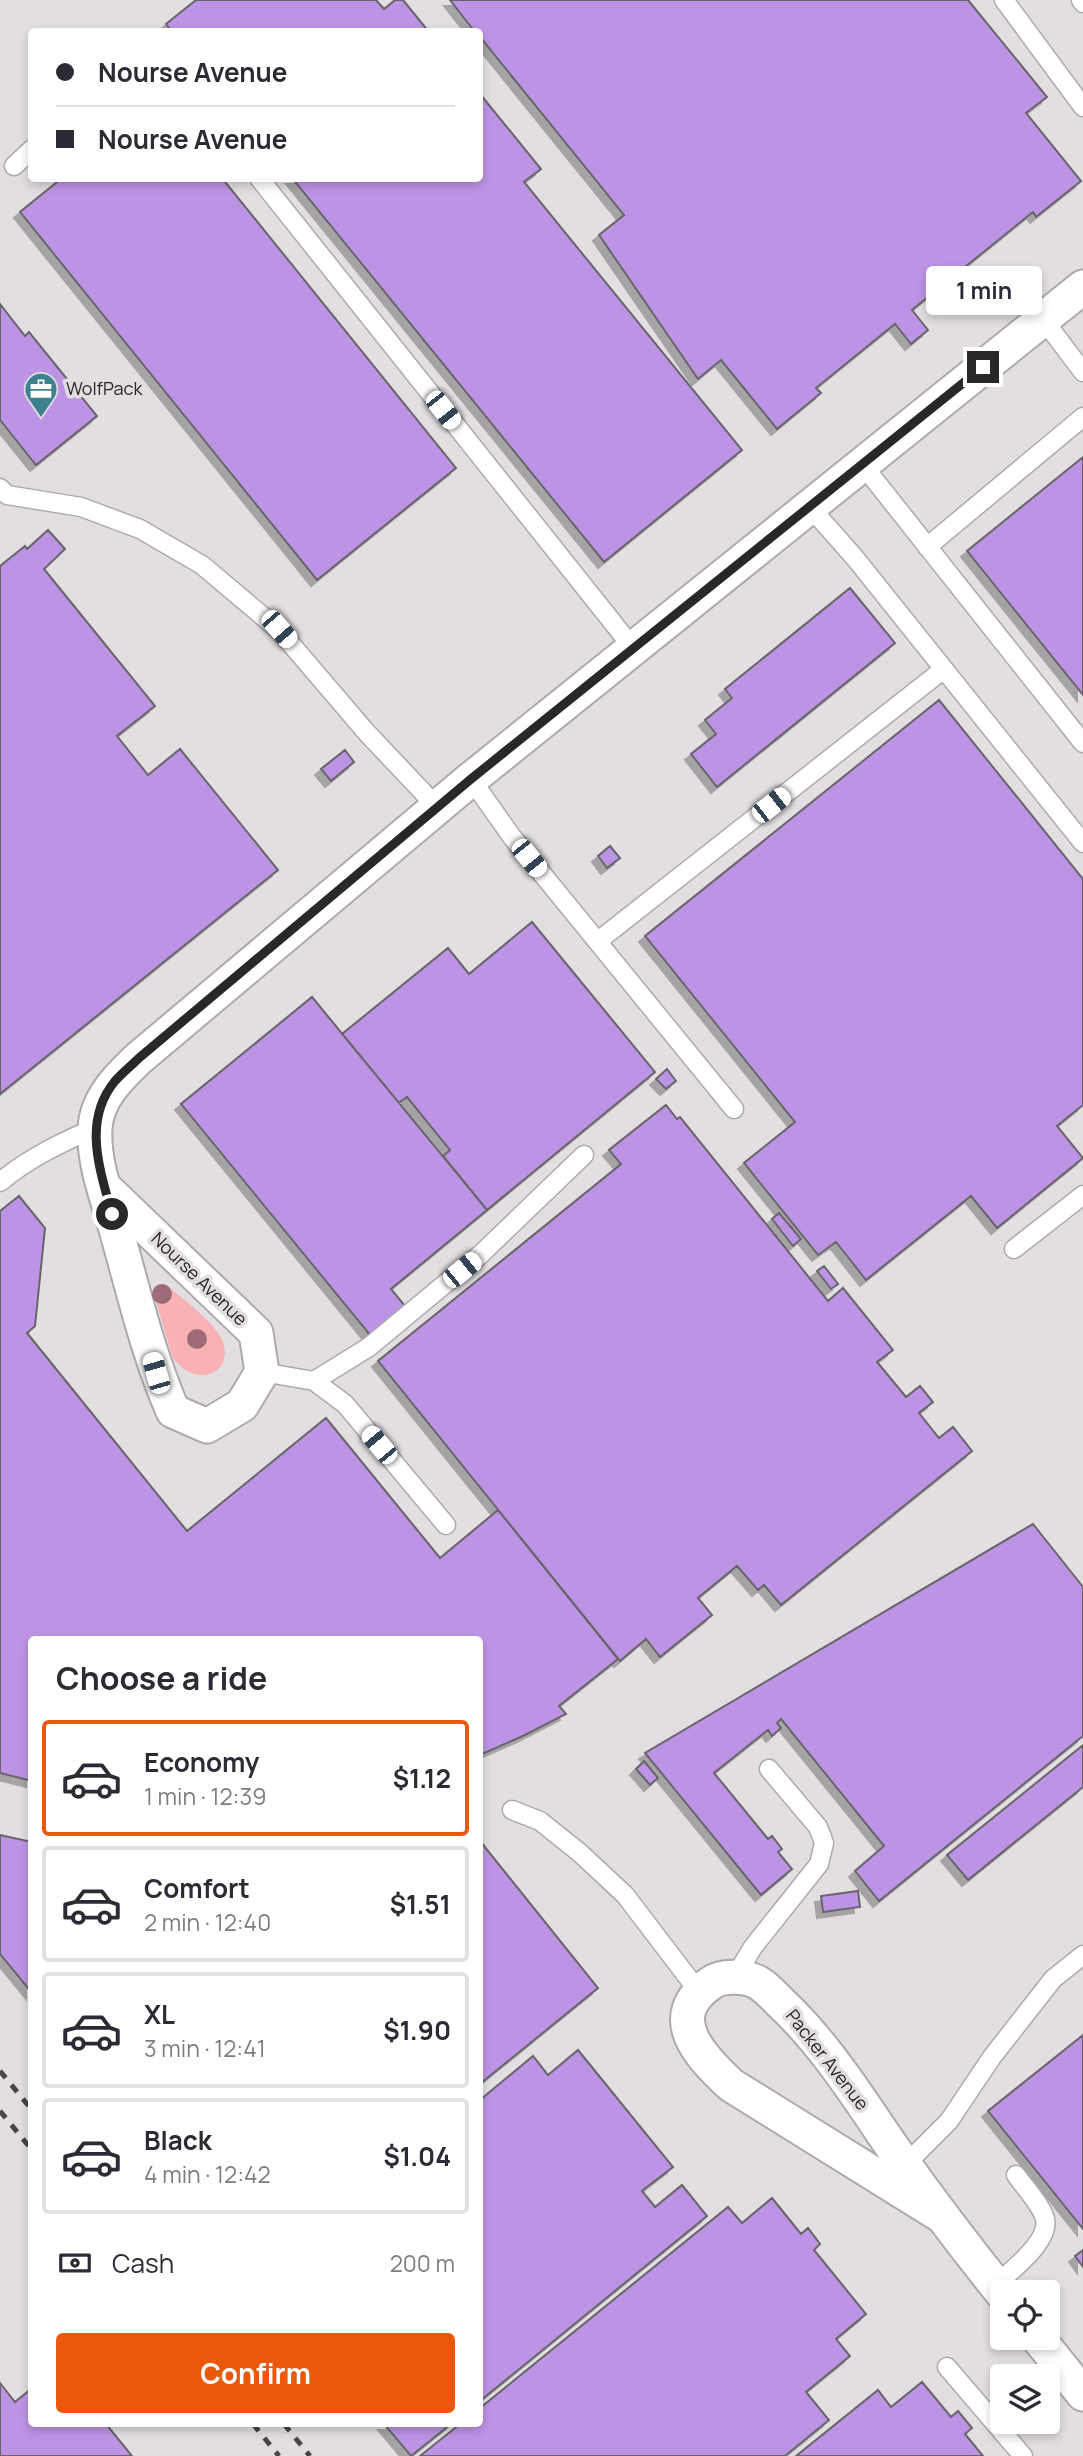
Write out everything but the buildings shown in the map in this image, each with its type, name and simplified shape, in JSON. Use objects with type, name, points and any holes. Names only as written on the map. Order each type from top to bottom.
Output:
[{"type":"street","points":[[94,1128],[100,1107],[114,1082],[139,1058],[471,779],[1083,287]]},
{"type":"street","name":"Nourse Avenue","points":[[94,1128],[105,1188],[156,1373],[173,1411],[207,1426],[242,1405],[261,1372],[256,1333],[105,1188]]},
{"type":"street","points":[[699,1992],[714,1980],[735,1977]]},
{"type":"street","name":"Packer Avenue","points":[[735,1977],[756,1981],[800,2020],[940,2215],[992,2280]]},
{"type":"street","name":"Packer Avenue","points":[[699,1992],[687,2012],[689,2036],[706,2062],[731,2085],[940,2215]]},
{"type":"street","points":[[1048,2350],[1083,2394]]},
{"type":"lane","points":[[1004,0],[1083,107]]},
{"type":"lane","points":[[14,166],[28,153]]},
{"type":"lane","points":[[262,182],[634,648]]},
{"type":"lane","points":[[1043,319],[1083,372]]},
{"type":"lane","points":[[927,547],[1083,417]]},
{"type":"lane","points":[[862,464],[1083,744]]},
{"type":"lane","points":[[2,494],[81,507],[140,529],[202,565],[279,629],[367,733],[438,807]]},
{"type":"lane","points":[[810,506],[855,558],[1083,843]]},
{"type":"lane","points":[[598,942],[944,669]]},
{"type":"lane","points":[[471,779],[512,836],[734,1109]]},
{"type":"lane","points":[[0,1182],[23,1163],[94,1128]]},
{"type":"lane","points":[[314,1381],[369,1347],[481,1254],[584,1155]]},
{"type":"lane","points":[[1014,1249],[1083,1195]]},
{"type":"lane","points":[[261,1372],[314,1381],[345,1404],[446,1525]]},
{"type":"lane","points":[[735,1977],[753,1947],[819,1864],[824,1843],[818,1827],[769,1769]]},
{"type":"lane","points":[[512,1810],[540,1821],[580,1853],[625,1895],[699,1992]]},
{"type":"lane","points":[[905,2165],[949,2121],[992,2057],[1053,1979],[1083,1955]]},
{"type":"lane","points":[[1007,2280],[1045,2232],[1045,2217],[1016,2175]]},
{"type":"lane","points":[[947,2367],[1023,2456]]},
{"type":"shaded area","points":[[164,1284],[197,1311],[219,1335],[225,1354],[217,1370],[200,1375],[190,1373],[172,1356],[154,1294],[157,1286]]},
{"type":"railway","points":[[0,2071],[28,2105]]},
{"type":"railway","points":[[0,2111],[28,2145]]},
{"type":"railway","points":[[255,2427],[279,2456]]},
{"type":"railway","points":[[286,2427],[310,2456]]},
{"type":"place","name":"WolfPack","points":[[41,419]]},
{"type":"route","points":[[112,1214],[98,1160],[94,1128],[100,1107],[114,1082],[139,1058],[471,779],[983,367]]}]
